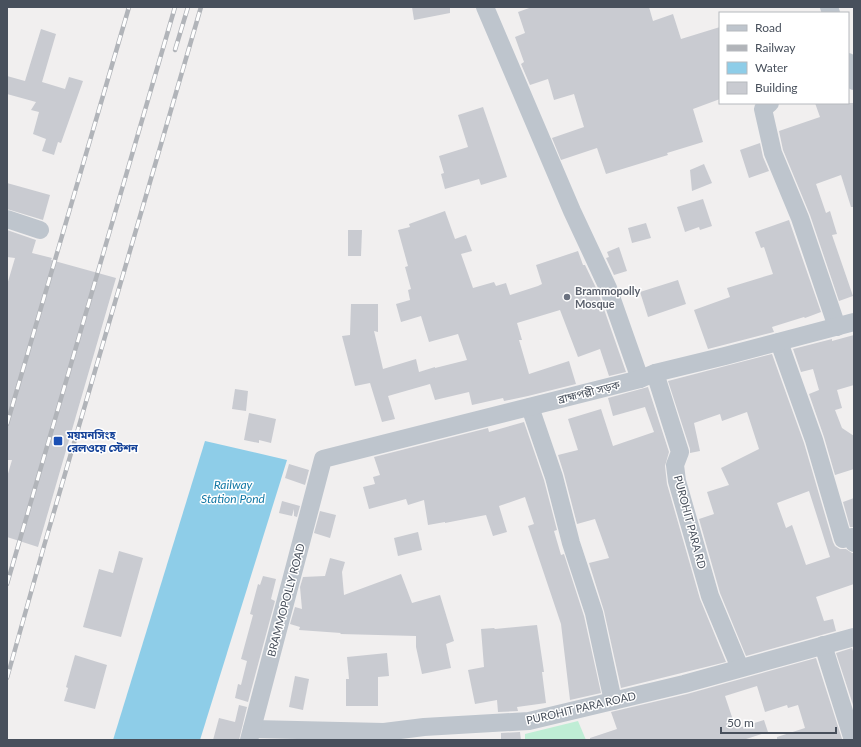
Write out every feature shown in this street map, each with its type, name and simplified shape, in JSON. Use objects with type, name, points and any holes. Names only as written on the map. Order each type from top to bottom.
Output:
[{"type":"street","name":"PUROHIT PARA RD","points":[[485,7],[572,210],[648,376],[680,452],[675,465],[677,480],[710,596],[740,668]]},
{"type":"street","points":[[849,65],[854,81]]},
{"type":"street","points":[[769,104],[764,109],[772,153],[846,324]]},
{"type":"street","points":[[7,219],[40,230]]},
{"type":"street","name":"ব্রাহ্মপল্লী সড়ক","points":[[322,459],[530,407],[846,324]]},
{"type":"street","points":[[779,342],[814,440],[843,539],[852,538],[854,543]]},
{"type":"street","points":[[530,407],[554,477],[571,543],[594,613],[613,701]]},
{"type":"street","name":"BRAMMOPOLLY ROAD","points":[[251,734],[322,459]]},
{"type":"street","name":"PUROHIT PARA ROAD","points":[[251,734],[385,736],[424,727],[529,721],[684,684],[854,637]]},
{"type":"street","points":[[823,645],[853,740]]},
{"type":"green space","points":[[578,721],[586,740],[525,740],[525,734]]},
{"type":"water","name":"Railway Station Pond","points":[[205,441],[287,460],[200,740],[113,740]]},
{"type":"building","points":[[412,7],[450,7],[450,13],[414,20]]},
{"type":"building","points":[[532,7],[649,7],[653,21],[673,14],[681,39],[719,27],[719,99],[693,109],[703,142],[667,153],[668,155],[606,174],[597,148],[561,160],[552,138],[584,127],[574,94],[554,100],[548,79],[530,85],[521,64],[524,62],[515,37],[525,33],[518,12]]},
{"type":"building","points":[[41,29],[56,34],[42,82],[65,89],[69,77],[83,81],[61,143],[58,142],[54,155],[42,151],[46,139],[33,134],[39,112],[31,110],[36,102],[7,94],[7,76],[25,81]]},
{"type":"building","points":[[854,103],[854,207],[851,207],[841,175],[816,184],[826,213],[830,211],[837,234],[832,235],[853,296],[839,301],[810,215],[783,150],[779,131],[820,117],[815,104]]},
{"type":"building","points":[[483,107],[507,177],[481,185],[479,179],[445,189],[441,174],[444,173],[439,156],[468,147],[458,115]]},
{"type":"building","points":[[760,143],[763,157],[769,171],[749,178],[740,150]]},
{"type":"building","points":[[704,164],[712,183],[692,191],[690,170]]},
{"type":"building","points":[[7,183],[50,195],[43,220],[7,209]]},
{"type":"building","points":[[703,199],[712,226],[700,230],[699,227],[685,232],[677,207]]},
{"type":"building","points":[[445,211],[455,239],[466,235],[472,251],[461,254],[473,288],[494,282],[496,286],[506,283],[510,295],[538,286],[542,284],[536,265],[578,251],[583,265],[585,265],[598,292],[626,372],[609,376],[600,349],[578,357],[560,310],[517,323],[522,340],[519,340],[529,374],[569,361],[576,384],[504,401],[503,398],[472,405],[469,392],[435,400],[430,384],[388,396],[395,419],[382,422],[370,383],[355,386],[342,336],[350,335],[351,304],[378,304],[378,332],[374,331],[383,369],[416,359],[419,372],[467,360],[458,334],[429,342],[421,316],[401,322],[396,304],[410,300],[408,290],[411,289],[405,267],[408,266],[398,230],[410,227],[409,224]]},
{"type":"building","points":[[789,220],[821,312],[772,327],[774,332],[708,349],[694,310],[730,297],[727,288],[773,274],[764,247],[761,248],[755,232]]},
{"type":"building","points":[[646,223],[651,238],[632,243],[628,228]]},
{"type":"building","points":[[7,230],[36,240],[32,253],[52,258],[51,260],[116,278],[38,547],[7,537],[7,477],[12,460],[7,460],[7,285],[15,258],[7,257]]},
{"type":"building","points":[[348,230],[362,230],[361,256],[348,256]]},
{"type":"building","points":[[619,247],[627,271],[614,275],[606,258],[609,257],[607,252]]},
{"type":"building","points":[[678,280],[686,304],[648,317],[640,292]]},
{"type":"building","points":[[854,335],[854,385],[837,390],[842,408],[835,410],[842,428],[854,436],[854,469],[835,475],[809,394],[819,390],[813,369],[801,372],[793,349]]},
{"type":"building","points":[[772,354],[804,443],[833,542],[835,546],[840,549],[846,549],[854,553],[854,584],[816,597],[824,621],[833,619],[836,631],[746,656],[720,593],[699,519],[714,514],[707,492],[729,485],[721,468],[759,449],[747,412],[722,421],[720,414],[694,423],[700,451],[690,453],[668,381]],"holes":[[[809,491],[830,557],[806,565],[792,525],[786,528],[777,503]]]},
{"type":"building","points":[[648,387],[669,452],[665,466],[667,484],[700,599],[726,662],[621,688],[604,611],[589,563],[609,558],[595,519],[577,524],[558,455],[578,450],[568,419],[601,409],[613,446],[654,432],[645,407],[613,416],[608,398]]},
{"type":"building","points":[[235,389],[248,391],[246,411],[232,409]]},
{"type":"building","points":[[249,413],[276,419],[271,443],[259,440],[259,443],[244,440]]},
{"type":"building","points":[[524,422],[544,480],[557,530],[554,531],[561,555],[564,554],[584,616],[601,693],[570,700],[561,624],[528,526],[534,524],[525,497],[499,506],[507,532],[493,536],[486,515],[428,525],[424,500],[408,505],[406,499],[369,509],[363,487],[375,484],[373,477],[380,475],[374,457],[488,428],[489,432]]},
{"type":"building","points":[[289,464],[309,470],[305,485],[285,478]]},
{"type":"building","points":[[854,498],[854,527],[850,527],[843,502]]},
{"type":"building","points":[[282,501],[300,506],[297,517],[294,516],[294,509],[292,516],[279,513]]},
{"type":"building","points":[[320,511],[336,515],[330,538],[314,533]]},
{"type":"building","points":[[418,532],[422,550],[398,556],[394,538]]},
{"type":"building","points":[[119,551],[143,558],[121,637],[83,627],[99,569],[113,573]]},
{"type":"building","points":[[330,558],[345,562],[342,572],[344,595],[401,574],[412,603],[440,595],[454,641],[446,644],[451,668],[422,674],[416,647],[416,636],[340,634],[341,633],[299,630],[300,627],[290,624],[295,607],[302,609],[300,587],[303,577],[325,576]]},
{"type":"building","points":[[263,576],[276,579],[271,599],[275,601],[248,702],[235,698],[238,684],[241,685],[247,661],[241,659],[253,615],[250,614],[258,584],[260,585]]},
{"type":"building","points":[[537,625],[544,672],[542,672],[546,703],[517,707],[518,711],[498,712],[497,700],[475,704],[468,670],[484,667],[481,629]]},
{"type":"building","points":[[852,648],[854,654],[854,708],[836,653]]},
{"type":"building","points":[[387,653],[389,676],[378,677],[378,706],[346,706],[346,679],[349,679],[347,657]]},
{"type":"building","points":[[75,655],[107,665],[95,709],[64,701],[68,688],[66,687]]},
{"type":"building","points":[[816,658],[842,739],[777,740],[777,737],[805,728],[798,705],[788,708],[787,705],[765,712],[757,686],[725,696],[735,726],[737,725],[738,728],[764,720],[768,732],[743,740],[590,740],[590,738],[617,729],[611,712],[687,694]]},
{"type":"building","points":[[295,676],[309,679],[303,710],[289,707]]},
{"type":"building","points":[[239,705],[247,707],[239,740],[213,740],[219,718],[235,722]]},
{"type":"building","points":[[520,732],[521,740],[501,740],[501,733]]},
{"type":"railway","points":[[7,424],[129,7]]},
{"type":"railway","points":[[7,584],[175,7]]},
{"type":"railway","points":[[175,50],[188,7]]},
{"type":"railway","points":[[7,678],[201,7]]},
{"type":"place","name":"Brammopolly Mosque","points":[[567,297]]},
{"type":"place","name":"ময়মনসিংহ রেলওয়ে স্টেশন","points":[[58,441]]}]
